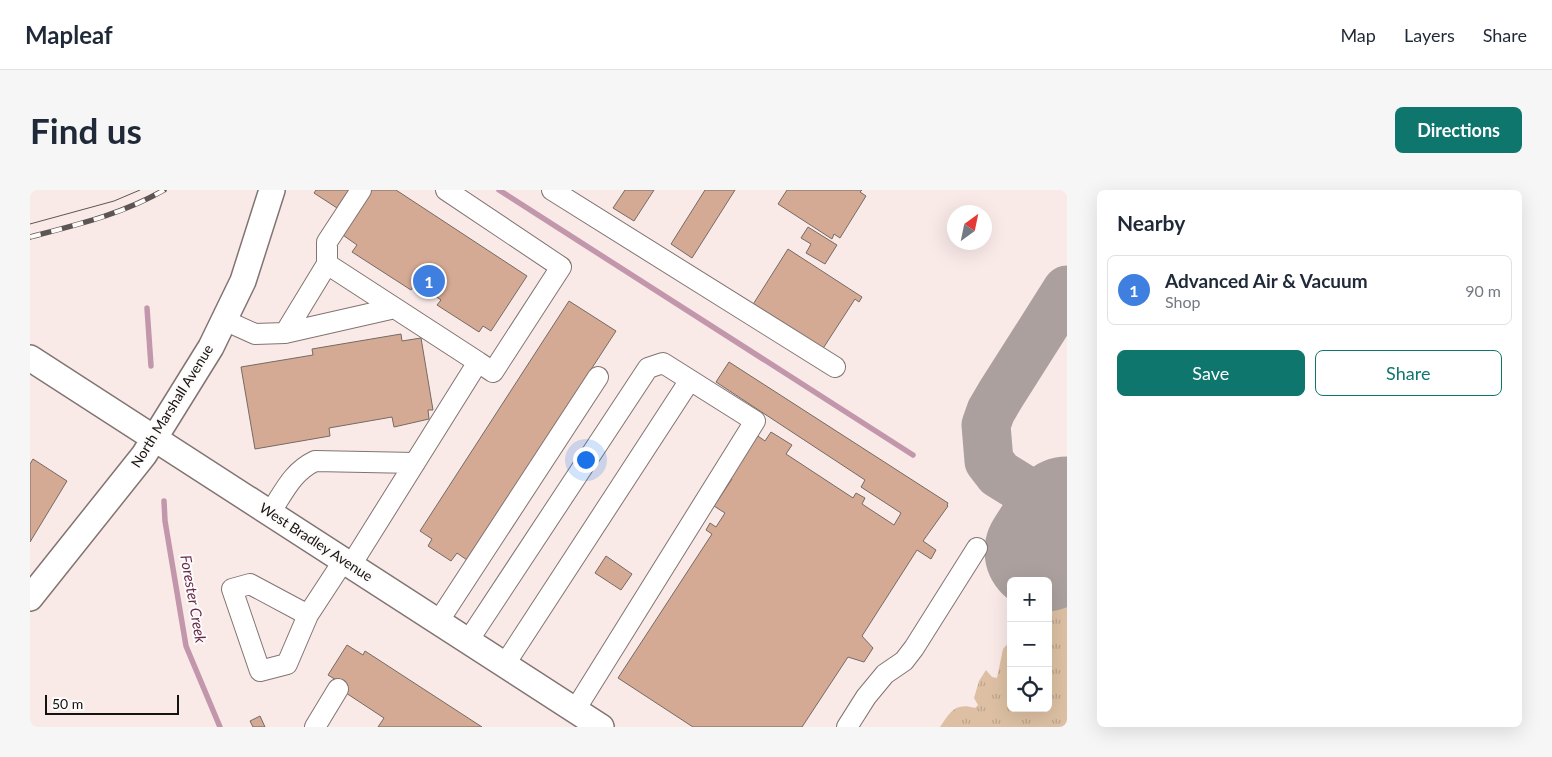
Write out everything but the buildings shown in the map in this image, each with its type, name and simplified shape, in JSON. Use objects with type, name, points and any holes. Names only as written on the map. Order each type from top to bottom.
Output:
[{"type":"main road","name":"North Marshall Avenue","points":[[30,598],[144,455],[211,346],[243,281],[272,190]]},
{"type":"main road","name":"West Bradley Avenue","points":[[30,358],[601,727]]},
{"type":"lane","points":[[286,333],[327,264],[327,242],[361,190]]},
{"type":"lane","points":[[327,264],[493,372],[561,267],[446,190]]},
{"type":"lane","points":[[552,190],[835,367]]},
{"type":"lane","points":[[224,320],[256,334],[286,333],[395,308]]},
{"type":"lane","points":[[308,615],[250,584],[232,589],[260,671],[287,664],[308,615],[347,563],[415,463],[478,362]]},
{"type":"lane","points":[[468,641],[648,368],[663,363],[755,421],[575,710]]},
{"type":"lane","points":[[438,622],[598,377]]},
{"type":"lane","points":[[505,664],[690,380]]},
{"type":"lane","points":[[270,513],[295,474],[303,466],[315,461],[415,463]]},
{"type":"lane","points":[[847,727],[866,697],[885,674],[904,661],[914,648],[977,548]]},
{"type":"lane","points":[[315,727],[338,689]]},
{"type":"green space","points":[[1052,594],[1067,603],[1067,727],[940,727],[950,713],[958,707],[968,706],[975,708],[978,705],[974,698],[979,681],[986,670],[992,677],[997,678],[1003,649],[1007,644],[1007,712],[1052,712]]},
{"type":"waterway","points":[[499,190],[913,455]]},
{"type":"waterway","name":"Forester Creek","points":[[147,308],[151,366]]},
{"type":"waterway","name":"Forester Creek","points":[[164,501],[165,521],[186,646],[220,727]]},
{"type":"taxiway","points":[[1067,290],[1001,394],[991,411],[986,425],[989,461],[999,474],[1067,516]]},
{"type":"runway","points":[[1045,551],[1067,517]]},
{"type":"tram line","points":[[30,224],[114,201],[140,190]]},
{"type":"railway","points":[[30,237],[116,212],[164,190]]},
{"type":"place","name":"Advanced Air & Vacuum","points":[[429,281]]}]
